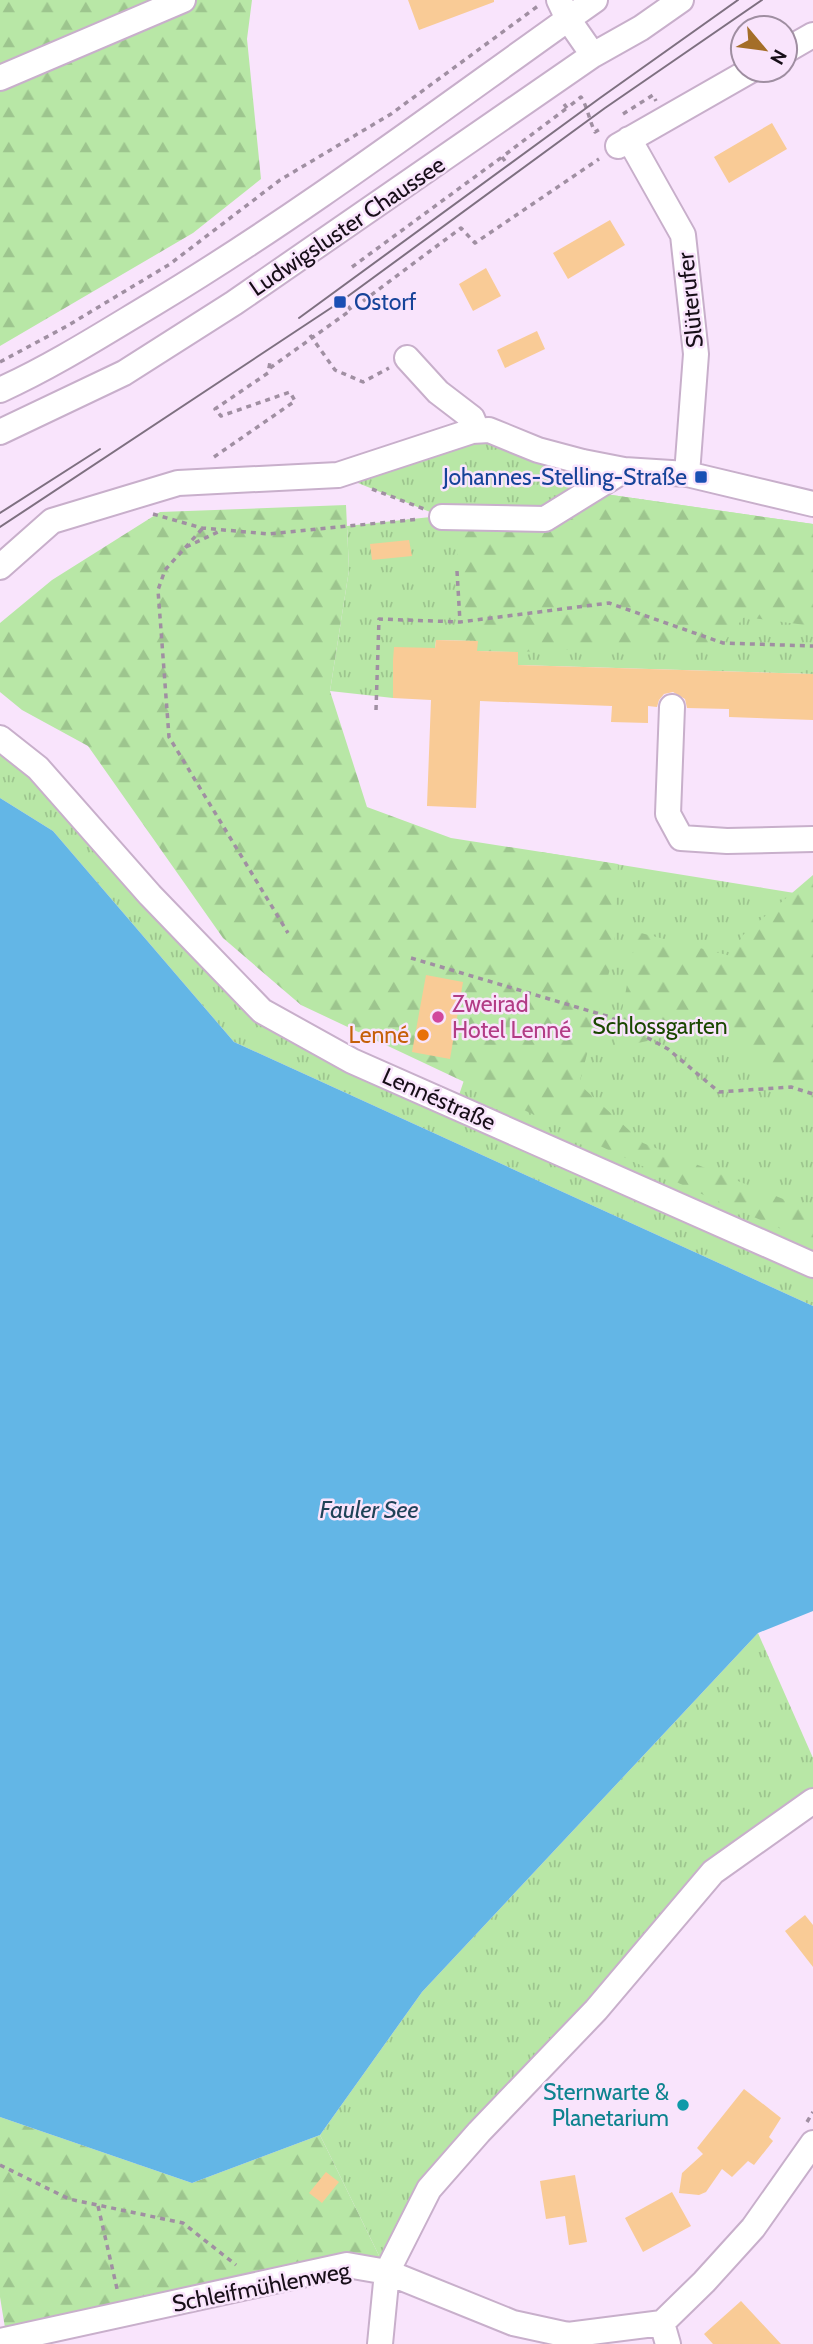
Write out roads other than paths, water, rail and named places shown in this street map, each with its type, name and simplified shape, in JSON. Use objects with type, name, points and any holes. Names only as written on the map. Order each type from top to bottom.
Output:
[{"type":"street","points":[[0,78],[183,0]]},
{"type":"street","name":"Ludwigsluster Chaussee","points":[[0,390],[30,377],[177,290],[281,222],[556,8],[595,0]]},
{"type":"street","name":"Ludwigsluster Chaussee","points":[[0,432],[124,373],[234,303],[593,55],[641,28],[681,0]]},
{"type":"street","points":[[556,8],[593,55]]},
{"type":"street","name":"Slüterufer","points":[[687,474],[696,354],[683,235],[617,138],[729,81]]},
{"type":"street","points":[[407,358],[438,393],[472,418],[477,430]]},
{"type":"street","points":[[0,372],[30,377]]},
{"type":"street","points":[[0,567],[52,522],[178,483],[338,475],[441,439],[477,430],[489,430],[538,450],[583,462],[624,470],[687,474],[813,504]]},
{"type":"street","points":[[442,517],[545,519],[624,470]]},
{"type":"street","points":[[672,707],[667,814],[681,838],[727,841],[813,839]]},
{"type":"street","name":"Lennéstraße","points":[[0,738],[38,768],[150,895],[262,1011],[352,1061],[813,1265]]},
{"type":"street","points":[[380,2344],[387,2272],[429,2189],[479,2132],[596,2010],[713,1872],[813,1801]]},
{"type":"street","points":[[665,2333],[704,2282],[753,2228],[813,2143]]},
{"type":"street","name":"Schleifmühlenweg","points":[[0,2341],[347,2265],[387,2272],[513,2323],[568,2335],[665,2333]]},
{"type":"water","name":"Fauler See","points":[[0,798],[53,831],[234,1042],[813,1306],[813,1611],[758,1633],[422,1992],[320,2135],[192,2183],[0,2117]]},
{"type":"tram line","points":[[299,318],[738,0]]},
{"type":"tram line","points":[[0,527],[340,302],[605,108],[762,0]]},
{"type":"tram line","points":[[0,513],[100,449]]},
{"type":"place","name":"Ostorf","points":[[340,302]]},
{"type":"place","name":"Johannes-Stelling-Straße","points":[[701,477]]},
{"type":"place","name":"Zweirad Hotel Lenné","points":[[438,1017]]},
{"type":"place","name":"Lenné","points":[[423,1035]]},
{"type":"place","name":"Sternwarte & Planetarium","points":[[683,2105]]},
{"type":"park label","name":"Schlossgarten","points":[[660,1026]]}]
